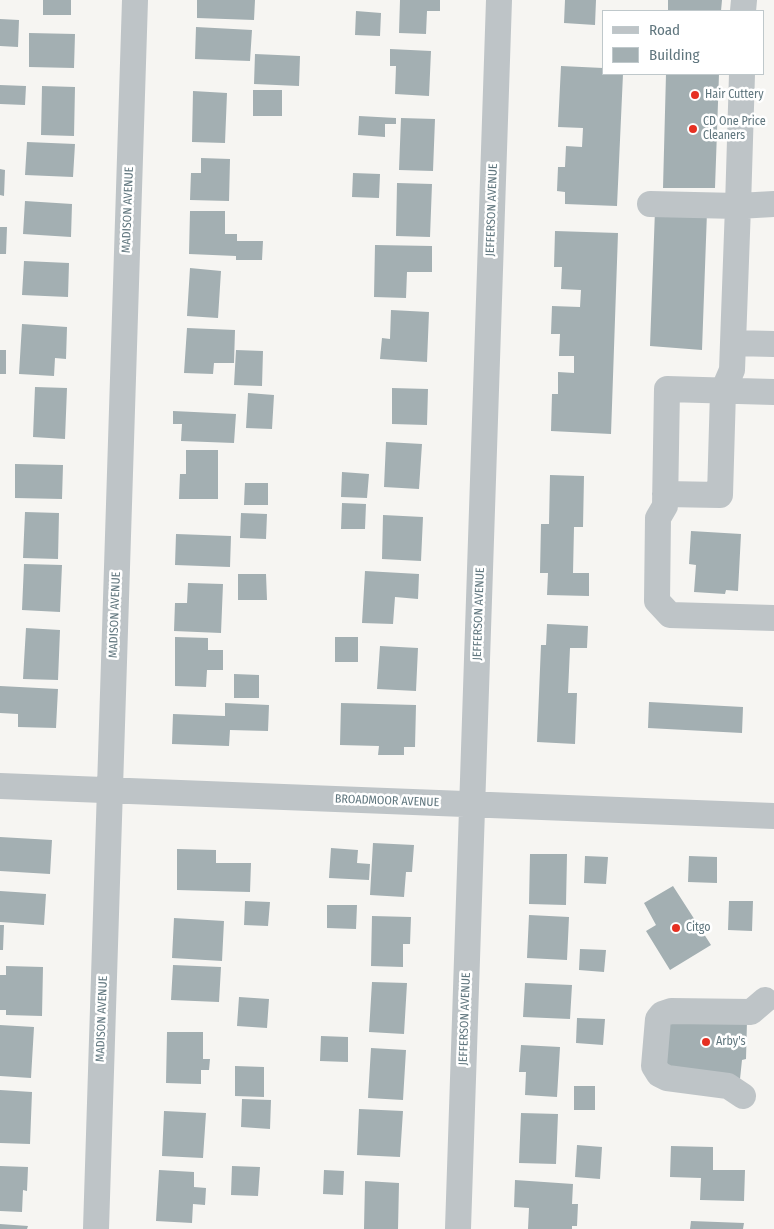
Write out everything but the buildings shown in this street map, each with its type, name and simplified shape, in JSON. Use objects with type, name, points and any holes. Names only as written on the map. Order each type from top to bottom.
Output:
[{"type":"street","name":"MADISON AVENUE","points":[[96,1229],[134,0]]},
{"type":"street","name":"JEFFERSON AVENUE","points":[[458,1229],[499,0]]},
{"type":"street","points":[[665,500],[720,495],[723,391],[732,370],[742,75]]},
{"type":"street","points":[[650,204],[738,206],[774,204]]},
{"type":"street","points":[[733,343],[774,344]]},
{"type":"street","points":[[764,618],[728,601],[685,600],[673,594],[669,583],[671,518],[665,500],[667,389],[774,392]]},
{"type":"street","name":"BROADMOOR AVENUE","points":[[0,786],[774,816]]},
{"type":"street","points":[[743,1096],[728,1086],[666,1078],[659,1074],[654,1066],[658,1020],[662,1014],[671,1012],[751,1012],[765,1000]]},
{"type":"place","name":"Hair Cuttery","points":[[695,95]]},
{"type":"place","name":"CD One Price Cleaners","points":[[693,129]]},
{"type":"place","name":"Citgo","points":[[676,928]]},
{"type":"place","name":"Arby's","points":[[706,1042]]}]
